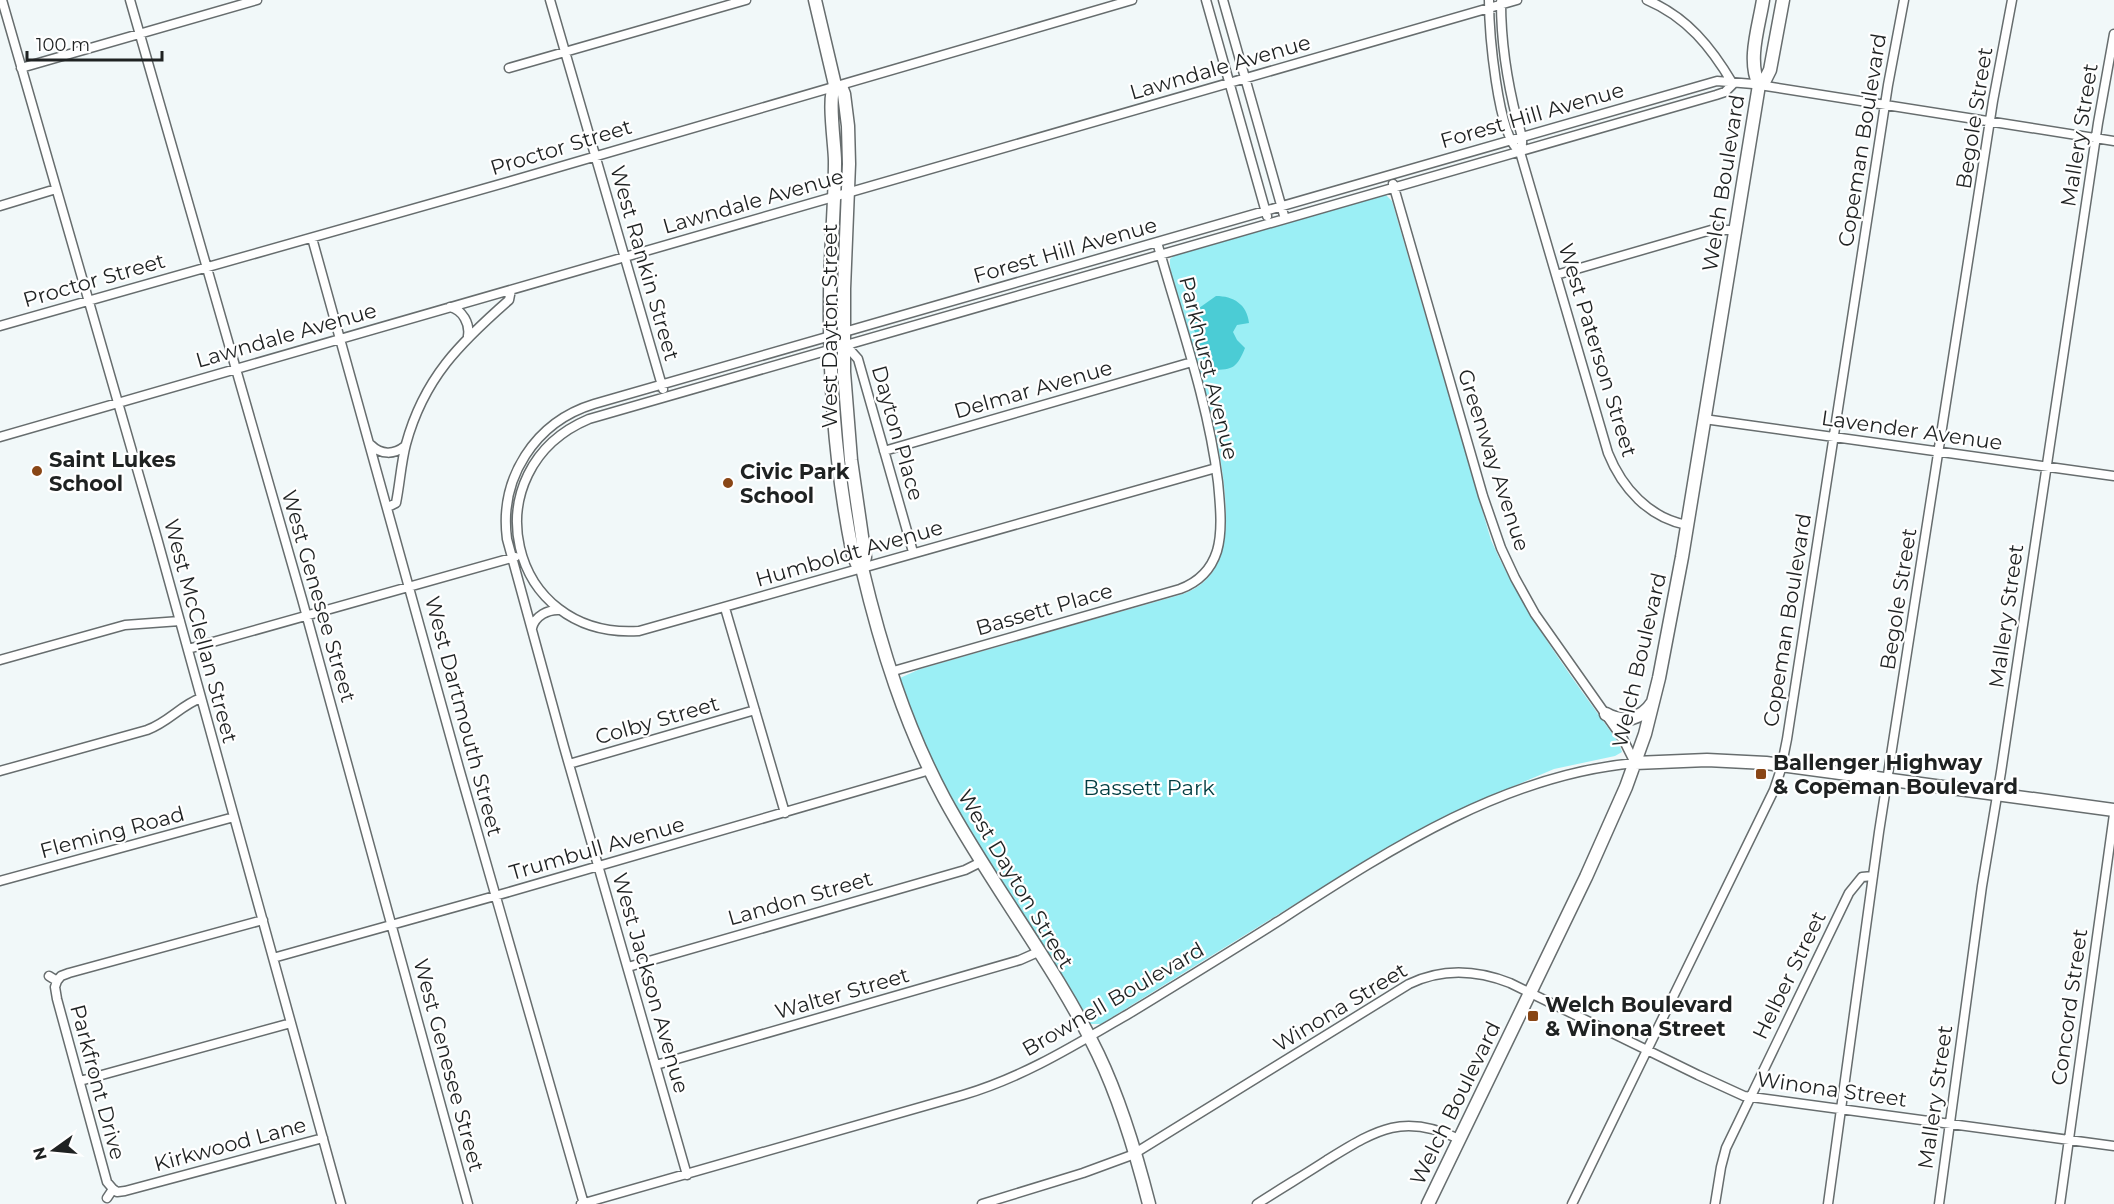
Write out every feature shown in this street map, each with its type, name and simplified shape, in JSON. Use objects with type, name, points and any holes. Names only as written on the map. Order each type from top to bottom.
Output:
[{"type":"main road","name":"West Dayton Street","points":[[815,0],[835,85],[831,97],[835,139],[830,336],[853,555],[858,566],[862,568],[874,622],[890,672],[930,770],[957,823],[1089,1037],[1118,1101],[1136,1153],[1149,1204]]},
{"type":"main road","name":"Welch Boulevard","points":[[1428,1204],[1586,877],[1635,764],[1654,701],[1687,525],[1759,85],[1754,56],[1763,0]]},
{"type":"main road","name":"Welch Boulevard","points":[[1759,85],[1765,80],[1770,70],[1783,0]]},
{"type":"main road","name":"West Dayton Street","points":[[835,85],[843,92],[846,102],[849,150],[844,332],[845,466]]},
{"type":"main road","points":[[1606,714],[1614,719],[1628,720],[1644,712],[1654,701]]},
{"type":"main road","points":[[1635,764],[1707,760],[1782,765],[2114,812]]},
{"type":"street","name":"West McClellan Street","points":[[2,0],[188,649],[341,1204]]},
{"type":"street","name":"West Genesee Street","points":[[130,0],[306,616],[468,1204]]},
{"type":"street","points":[[21,68],[257,0]]},
{"type":"street","name":"West Rankin Street","points":[[550,0],[665,397]]},
{"type":"street","points":[[509,68],[746,0]]},
{"type":"street","name":"Proctor Street","points":[[0,326],[1132,0]]},
{"type":"street","points":[[1206,0],[1270,223]]},
{"type":"street","points":[[1222,0],[1285,219]]},
{"type":"street","name":"Lawndale Avenue","points":[[0,437],[1230,83],[1489,4],[1517,0]]},
{"type":"street","points":[[1647,0],[1672,14],[1701,37],[1733,84]]},
{"type":"street","name":"Copeman Boulevard","points":[[1572,1204],[1769,800],[1782,765],[1885,105],[1904,0]]},
{"type":"street","name":"Begole Street","points":[[1828,1204],[1873,876],[1990,122],[2012,0]]},
{"type":"street","name":"West Paterson Street","points":[[1501,2],[1507,76],[1522,137],[1523,146],[1520,152]]},
{"type":"street","name":"West Paterson Street","points":[[1489,4],[1495,77],[1511,140],[1520,152],[1614,468],[1628,488],[1652,511],[1669,521],[1687,525]]},
{"type":"street","name":"Mallery Street","points":[[1939,1204],[1982,885],[2096,138],[2114,34]]},
{"type":"street","name":"Forest Hill Avenue","points":[[511,558],[505,526],[508,497],[517,469],[537,440],[554,424],[574,412],[718,368],[1713,82],[1759,85],[2114,141]]},
{"type":"street","name":"Forest Hill Avenue","points":[[521,555],[518,523],[520,495],[533,465],[549,444],[568,429],[589,419],[1716,95],[1725,92],[1733,84]]},
{"type":"street","name":"Greenway Avenue","points":[[1390,175],[1497,536],[1531,608],[1628,746],[1635,764]]},
{"type":"street","points":[[0,206],[56,189]]},
{"type":"street","points":[[1556,275],[1711,230],[1735,230]]},
{"type":"street","name":"West Dartmouth Street","points":[[312,238],[583,1204]]},
{"type":"street","name":"Parkhurst Avenue","points":[[1157,242],[1210,429],[1216,468],[1219,538],[1214,558],[1205,573]]},
{"type":"street","points":[[1001,287],[1005,300]]},
{"type":"street","points":[[388,507],[393,506],[396,501],[405,446],[416,414],[432,383],[468,336],[509,300],[511,290]]},
{"type":"street","points":[[450,307],[458,310],[465,318],[469,328],[468,336]]},
{"type":"street","points":[[901,315],[905,329]]},
{"type":"street","name":"Dayton Place","points":[[830,336],[858,359],[913,552]]},
{"type":"street","name":"Delmar Avenue","points":[[884,451],[1192,362]]},
{"type":"street","points":[[718,368],[722,380]]},
{"type":"street","name":"Lavender Avenue","points":[[1704,419],[2114,476]]},
{"type":"street","points":[[370,444],[379,451],[385,452],[397,452],[405,446]]},
{"type":"street","name":"Humboldt Avenue","points":[[521,555],[536,586],[560,610],[597,628],[631,632],[725,608],[913,552],[1216,468]]},
{"type":"street","points":[[188,649],[521,555]]},
{"type":"street","name":"West Jackson Avenue","points":[[511,558],[687,1174]]},
{"type":"street","name":"Bassett Place","points":[[890,672],[1173,591],[1191,585],[1205,573]]},
{"type":"street","points":[[725,608],[784,813]]},
{"type":"street","points":[[532,632],[534,621],[540,616],[560,610]]},
{"type":"street","points":[[0,660],[125,626],[180,621]]},
{"type":"street","points":[[0,771],[147,730],[170,719],[189,703],[201,698]]},
{"type":"street","name":"Colby Street","points":[[569,764],[755,710]]},
{"type":"street","name":"Brownell Boulevard","points":[[583,1204],[986,1088],[1042,1064],[1089,1037],[1384,855],[1435,827],[1487,803],[1545,782],[1586,771],[1635,764]]},
{"type":"street","name":"Trumbull Avenue","points":[[273,958],[930,770]]},
{"type":"street","name":"Concord Street","points":[[2060,1204],[2114,812]]},
{"type":"street","name":"Fleming Road","points":[[0,881],[234,817]]},
{"type":"street","name":"Landon Street","points":[[627,967],[965,870],[981,862]]},
{"type":"street","name":"Helber Street","points":[[1715,1204],[1724,1154],[1750,1097],[1849,893],[1862,877],[1873,876]]},
{"type":"street","name":"Parkfront Drive","points":[[107,1198],[113,1189],[107,1182],[53,979],[263,920]]},
{"type":"street","name":"Walter Street","points":[[656,1065],[1020,960],[1038,952]]},
{"type":"street","name":"Winona Street","points":[[982,1204],[1083,1173],[1136,1153],[1415,981],[1446,973],[1473,973],[1505,981],[1740,1095],[2114,1146]]},
{"type":"street","points":[[80,1081],[291,1023]]},
{"type":"street","points":[[1257,1204],[1357,1142],[1380,1131],[1400,1126],[1419,1126],[1439,1130],[1459,1139]]},
{"type":"street","name":"Kirkwood Lane","points":[[113,1189],[117,1192],[125,1191],[323,1138]]},
{"type":"green space","name":"Bassett Park","points":[[1386,195],[1392,201],[1491,540],[1504,568],[1534,620],[1619,743],[1622,752],[1615,756],[1554,769],[1422,828],[1101,1024],[1090,1024],[958,813],[932,763],[899,682],[900,678],[920,669],[1183,594],[1204,582],[1218,562],[1224,539],[1226,512],[1224,481],[1212,416],[1174,287],[1170,259],[1175,255]]},
{"type":"shaded area","points":[[1216,296],[1238,302],[1248,316],[1249,323],[1237,325],[1233,332],[1245,348],[1237,363],[1230,368],[1212,370],[1204,363],[1190,320],[1192,313]]},
{"type":"place","name":"Saint Lukes School","points":[[37,471]]},
{"type":"place","name":"Civic Park School","points":[[728,483]]},
{"type":"place","name":"Ballenger Highway & Copeman Boulevard","points":[[1761,774]]},
{"type":"place","name":"Welch Boulevard & Winona Street","points":[[1533,1016]]}]
